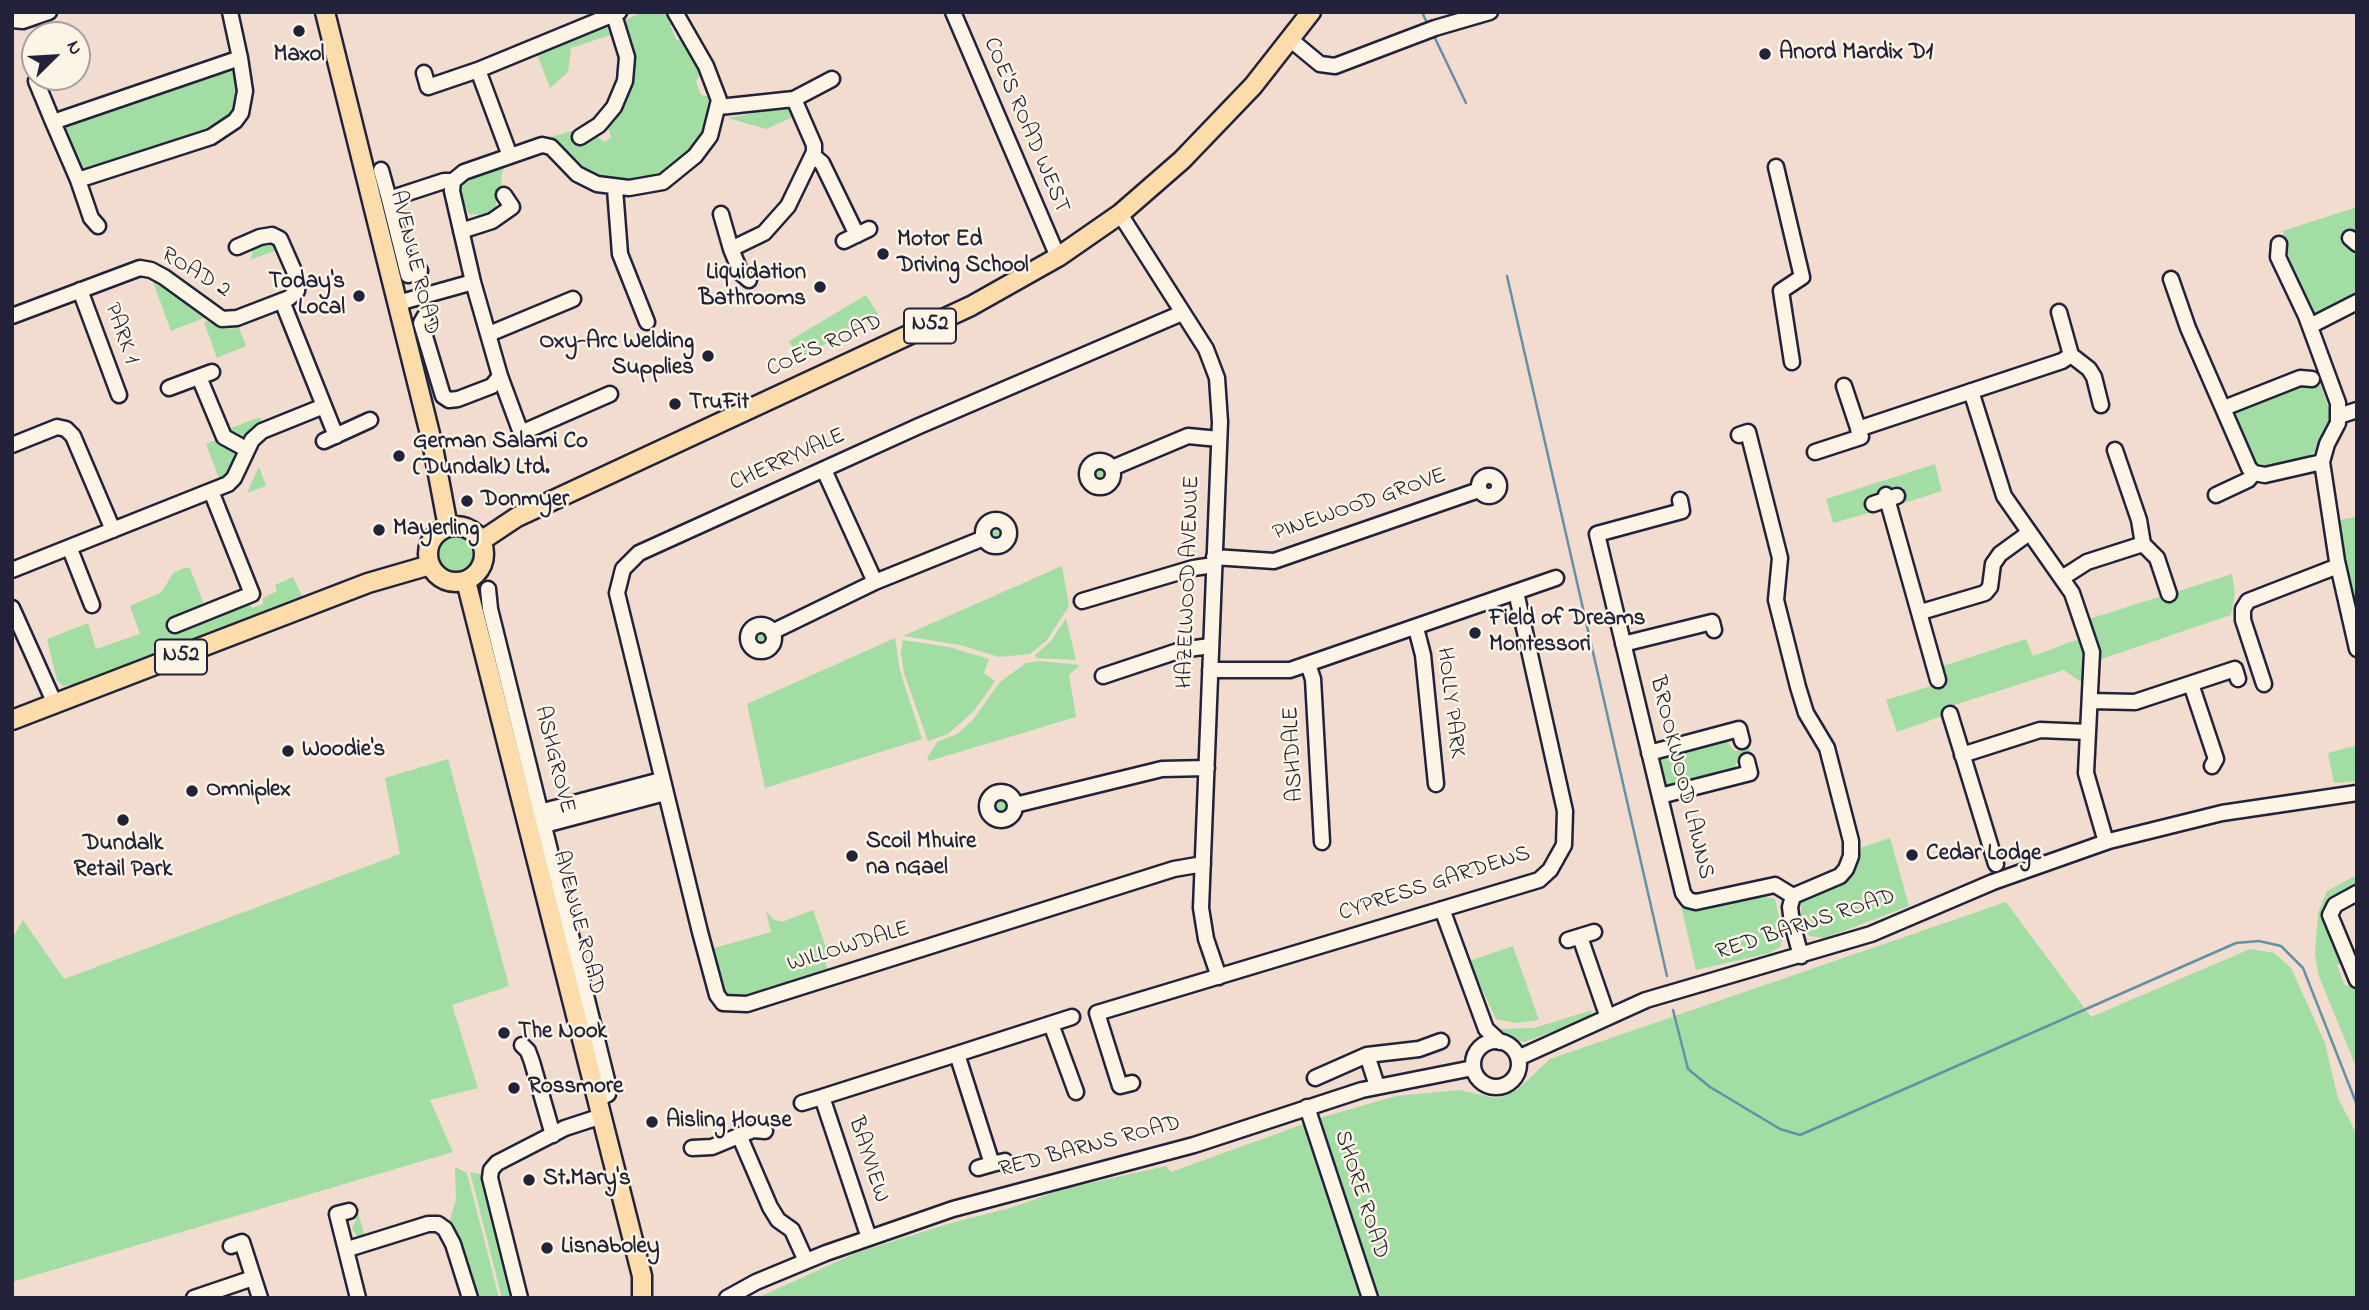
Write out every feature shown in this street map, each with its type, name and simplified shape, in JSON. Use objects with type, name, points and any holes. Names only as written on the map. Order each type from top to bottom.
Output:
[{"type":"main road","name":"AVENUE ROAD","points":[[324,12],[432,442],[448,527]]},
{"type":"main road","name":"COE'S ROAD","points":[[481,541],[517,517],[962,310],[1058,257],[1120,214],[1224,118],[1291,40],[1311,12]]},
{"type":"main road","points":[[448,527],[463,527],[481,541],[482,564],[466,581],[449,582],[430,565],[428,556],[433,538],[448,527]]},
{"type":"main road","name":"N52","points":[[12,720],[368,583],[430,565]]},
{"type":"main road","name":"AVENUE ROAD","points":[[466,581],[535,821],[600,1108],[642,1276],[653,1298]]},
{"type":"main road","name":"AVENUE ROAD","points":[[642,1276],[642,1298]]},
{"type":"street","points":[[12,19],[23,21],[49,12]]},
{"type":"street","points":[[78,180],[211,137],[229,127],[241,113],[244,100],[240,58],[230,12]]},
{"type":"street","points":[[389,199],[453,181],[464,172],[542,145],[551,147],[577,174],[615,189],[645,187],[676,174],[695,156],[710,136],[719,107],[706,66],[675,12]]},
{"type":"street","name":"COE'S ROAD WEST","points":[[953,12],[1058,257]]},
{"type":"street","points":[[1291,40],[1320,64],[1335,66],[1430,30],[1490,12]]},
{"type":"street","points":[[424,73],[428,87],[478,70],[616,14],[627,57],[627,70],[614,107],[602,130],[580,137]]},
{"type":"street","points":[[53,122],[240,58]]},
{"type":"street","points":[[478,70],[510,156]]},
{"type":"street","points":[[719,107],[794,99],[832,78]]},
{"type":"street","points":[[40,91],[78,180],[91,218],[98,226]]},
{"type":"street","points":[[732,249],[764,233],[774,223],[788,206],[812,160],[814,145],[794,99]]},
{"type":"street","points":[[812,160],[816,158],[822,163],[857,235]]},
{"type":"street","points":[[1776,167],[1802,277],[1781,291],[1792,362]]},
{"type":"street","points":[[380,170],[408,275],[420,271]]},
{"type":"street","points":[[453,181],[452,191],[473,282],[500,376],[515,423],[521,433],[610,394]]},
{"type":"street","points":[[615,189],[620,254],[647,322]]},
{"type":"street","points":[[461,231],[492,221],[512,207],[504,195]]},
{"type":"street","points":[[721,214],[741,273],[748,280]]},
{"type":"street","name":"HAZELWOOD AVENUE","points":[[1120,214],[1206,349],[1215,370],[1220,400],[1201,908],[1206,939],[1219,977]]},
{"type":"street","name":"ROAD 2","points":[[12,316],[140,268],[164,277],[222,319],[237,318],[282,301],[297,291],[298,280],[280,239],[272,235],[260,237],[237,247]]},
{"type":"street","points":[[2279,244],[2278,257],[2310,326],[2339,416],[2322,462],[2338,566],[2353,618],[2357,649]]},
{"type":"street","points":[[2171,279],[2176,298],[2249,468],[2254,473],[2265,475],[2322,462]]},
{"type":"street","points":[[398,303],[473,282]]},
{"type":"street","name":"PARK 1","points":[[80,290],[119,395]]},
{"type":"street","points":[[489,334],[573,299]]},
{"type":"street","points":[[282,301],[324,406],[330,439],[370,421]]},
{"type":"street","points":[[2310,326],[2357,302]]},
{"type":"street","points":[[2059,312],[2071,355],[2090,369],[2101,405]]},
{"type":"street","name":"CHERRYVALE","points":[[663,787],[617,593],[624,569],[639,552],[1182,313]]},
{"type":"street","points":[[425,316],[421,323],[425,342],[443,396],[449,400],[458,399],[492,386],[500,376]]},
{"type":"street","points":[[1858,429],[2062,361],[2071,355]]},
{"type":"street","points":[[169,388],[206,374],[224,437],[246,449]]},
{"type":"street","points":[[2224,408],[2300,378],[2312,379]]},
{"type":"street","points":[[1815,452],[1861,437],[1844,386]]},
{"type":"street","points":[[1971,391],[2004,496],[2072,593],[2092,652],[2086,773],[2106,842]]},
{"type":"street","points":[[12,570],[211,491],[234,478],[251,440],[269,427],[324,406]]},
{"type":"street","points":[[2339,416],[2357,410]]},
{"type":"street","points":[[12,445],[57,427],[66,429],[74,436],[113,530]]},
{"type":"street","points":[[1739,435],[1748,432],[1780,558],[1776,600],[1798,687],[1806,713],[1827,748],[1851,841],[1851,856],[1840,876],[1793,897],[1790,907],[1791,923],[1801,956]]},
{"type":"street","points":[[1112,468],[1188,436],[1219,439]]},
{"type":"street","points":[[2115,450],[2139,520],[2143,544],[2157,558],[2169,594]]},
{"type":"street","points":[[824,470],[875,582]]},
{"type":"street","points":[[2216,495],[2248,480],[2254,473]]},
{"type":"street","name":"PINEWOOD GROVE","points":[[1082,600],[1214,561],[1274,561],[1479,490]]},
{"type":"street","points":[[175,625],[252,594],[211,491]]},
{"type":"street","points":[[1886,499],[1921,612],[1923,630],[1938,680]]},
{"type":"street","name":"BROOKWOOD LAWNS","points":[[1680,500],[1682,511],[1597,534],[1684,893],[1688,900],[1696,902],[1776,885],[1793,897]]},
{"type":"street","points":[[1921,612],[1985,593],[1990,587],[1993,564],[2000,554],[2029,533]]},
{"type":"street","points":[[772,632],[875,582],[984,538]]},
{"type":"street","points":[[2062,578],[2087,562],[2143,544]]},
{"type":"street","points":[[70,549],[92,605]]},
{"type":"street","points":[[2264,684],[2243,620],[2243,609],[2248,601],[2338,566]]},
{"type":"street","points":[[1210,670],[1290,670],[1416,628],[1556,576]]},
{"type":"street","name":"ASHGROVE","points":[[488,589],[535,821]]},
{"type":"street","name":"CYPRESS GARDENS","points":[[1132,1083],[1120,1086],[1097,1013],[1539,880],[1550,870],[1564,845],[1565,811],[1516,592]]},
{"type":"street","points":[[12,608],[55,704]]},
{"type":"street","points":[[1623,644],[1712,622],[1714,630]]},
{"type":"street","name":"HOLLY PARK","points":[[1416,628],[1423,655],[1436,784]]},
{"type":"street","points":[[1103,676],[1181,650],[1210,646]]},
{"type":"street","name":"ASHDALE","points":[[1308,664],[1313,679],[1323,842]]},
{"type":"street","points":[[2091,701],[2135,702],[2235,670],[2238,679]]},
{"type":"street","points":[[2191,684],[2216,759],[2212,766]]},
{"type":"street","points":[[1950,714],[1996,864]]},
{"type":"street","points":[[1649,753],[1739,729],[1742,741]]},
{"type":"street","points":[[1962,755],[2040,730],[2088,732]]},
{"type":"street","points":[[1660,796],[1751,773],[1747,761]]},
{"type":"street","points":[[1015,805],[1162,769],[1207,768]]},
{"type":"street","points":[[535,821],[663,787]]},
{"type":"street","name":"WILLOWDALE","points":[[663,787],[717,995],[723,1003],[733,1006],[877,964],[1174,869],[1203,864]]},
{"type":"street","name":"RED BARNS ROAD","points":[[1518,1058],[1606,1015],[1707,981],[1871,934],[1993,882],[2106,842],[2222,813],[2357,793]]},
{"type":"street","points":[[2357,893],[2335,905],[2330,915],[2357,980]]},
{"type":"street","points":[[1442,909],[1486,1029],[1500,1042],[1510,1046],[1518,1058],[1513,1079],[1501,1086],[1480,1081],[1473,1068],[1475,1055],[1481,1047],[1486,1029]]},
{"type":"street","points":[[1580,936],[1606,1015]]},
{"type":"street","name":"BAYVIEW","points":[[803,1103],[1072,1017]]},
{"type":"street","points":[[1051,1024],[1076,1092]]},
{"type":"street","points":[[1315,1078],[1367,1055],[1419,1049],[1441,1038]]},
{"type":"street","points":[[1481,1047],[1490,1042],[1500,1042]]},
{"type":"street","points":[[522,1045],[528,1051],[553,1135]]},
{"type":"street","points":[[957,1054],[992,1165]]},
{"type":"street","points":[[1367,1055],[1377,1086]]},
{"type":"street","name":"RED BARNS ROAD","points":[[727,1298],[806,1261],[1012,1191],[1194,1145],[1377,1086],[1473,1068]]},
{"type":"street","name":"BAYVIEW","points":[[822,1097],[869,1238]]},
{"type":"street","name":"SHORE ROAD","points":[[1307,1107],[1370,1298]]},
{"type":"street","points":[[520,1298],[490,1178],[491,1170],[497,1163],[600,1108]]},
{"type":"street","points":[[692,1148],[712,1147],[739,1135],[765,1131]]},
{"type":"street","points":[[739,1135],[770,1208],[778,1220],[792,1230],[806,1261]]},
{"type":"street","points":[[349,1211],[337,1214],[359,1298]]},
{"type":"street","points":[[348,1249],[428,1224],[438,1224],[445,1229],[453,1244],[470,1298]]},
{"type":"street","points":[[230,1246],[242,1242],[260,1298]]},
{"type":"street","points":[[194,1298],[253,1278]]},
{"type":"green space","points":[[643,12],[666,12],[676,40],[683,39],[702,69],[696,82],[701,95],[712,97],[713,120],[677,169],[639,185],[597,182],[544,139],[572,131],[582,142],[594,135],[605,142],[611,137],[607,124],[629,88],[633,73],[623,21]]},
{"type":"green space","points":[[606,26],[613,34],[571,48],[568,72],[550,88],[537,54]]},
{"type":"green space","points":[[230,71],[236,73],[241,98],[232,115],[217,128],[81,170],[63,133],[66,124]]},
{"type":"green space","points":[[788,108],[793,117],[766,129],[728,118]]},
{"type":"green space","points":[[505,166],[501,176],[503,193],[497,197],[496,207],[484,215],[469,214],[460,194],[461,183]]},
{"type":"green space","points":[[2357,207],[2357,230],[2340,235],[2345,247],[2353,249],[2357,261],[2357,297],[2316,315],[2306,310],[2282,254],[2287,248],[2283,231]]},
{"type":"green space","points":[[270,242],[276,245],[277,250],[250,260],[254,249]]},
{"type":"green space","points":[[152,279],[204,318],[171,331]]},
{"type":"green space","points":[[866,295],[878,314],[806,355],[797,355],[789,341]]},
{"type":"green space","points":[[204,322],[221,329],[239,328],[246,346],[217,358]]},
{"type":"green space","points":[[2305,384],[2310,389],[2321,385],[2332,418],[2317,450],[2299,462],[2267,469],[2257,466],[2233,414],[2234,410],[2247,403],[2252,405],[2287,388]]},
{"type":"green space","points":[[260,417],[263,425],[243,439],[236,439],[226,430]]},
{"type":"green space","points":[[218,439],[234,451],[237,459],[233,470],[221,483],[206,444]]},
{"type":"green space","points":[[1935,464],[1942,491],[1901,504],[1897,491],[1876,498],[1879,510],[1833,523],[1826,499]]},
{"type":"green space","points":[[1100,466],[1106,468],[1106,480],[1100,482],[1094,480],[1092,474],[1094,468]]},
{"type":"green space","points":[[259,467],[266,486],[247,493]]},
{"type":"green space","points":[[2357,516],[2356,613],[2346,580],[2338,521]]},
{"type":"green space","points":[[993,525],[999,525],[1004,533],[1002,539],[993,541],[988,536],[988,530]]},
{"type":"green space","points":[[456,536],[464,537],[470,542],[475,548],[475,564],[470,570],[464,575],[456,576],[448,575],[442,570],[437,564],[436,556],[437,548],[442,542],[448,537]]},
{"type":"green space","points":[[1062,566],[1069,606],[1047,640],[1030,654],[999,657],[960,645],[903,636]]},
{"type":"green space","points":[[190,568],[206,610],[246,595],[252,608],[263,604],[263,598],[277,591],[275,585],[293,577],[302,596],[250,621],[80,684],[63,686],[57,680],[47,639],[88,623],[96,649],[140,634],[130,606],[162,592],[173,573]]},
{"type":"green space","points":[[2232,574],[2235,593],[2231,615],[2098,660],[2086,620],[2162,596],[2165,601],[2173,597],[2173,593]]},
{"type":"green space","points":[[1066,618],[1076,660],[1036,658],[1035,655],[1051,641]]},
{"type":"green space","points":[[760,630],[766,632],[766,644],[760,646],[754,644],[752,638],[754,632]]},
{"type":"green space","points":[[895,638],[900,671],[922,739],[765,788],[747,704]]},
{"type":"green space","points":[[2026,639],[2033,656],[2076,640],[2084,644],[2087,657],[2085,685],[2064,670],[1951,706],[1945,715],[1897,732],[1886,700],[1947,681],[1943,666]]},
{"type":"green space","points":[[903,640],[949,647],[989,659],[984,673],[995,681],[974,711],[948,734],[928,741],[904,673],[901,653]]},
{"type":"green space","points":[[1040,661],[1080,665],[1069,675],[1076,717],[929,761],[927,758],[937,742],[957,734],[972,721],[1000,682],[1026,663]]},
{"type":"green space","points":[[1724,738],[1735,751],[1749,748],[1751,753],[1738,756],[1734,773],[1668,786],[1661,776],[1662,757]]},
{"type":"green space","points":[[2357,745],[2357,781],[2334,783],[2328,753]]},
{"type":"green space","points":[[448,759],[509,986],[452,1005],[478,1088],[430,1100],[453,1152],[12,1282],[12,939],[23,920],[64,979],[400,854],[385,778]]},
{"type":"green space","points":[[1001,798],[1007,800],[1007,812],[1001,814],[995,812],[993,806],[995,800]]},
{"type":"green space","points":[[1890,838],[1909,906],[1825,938],[1809,936],[1801,920],[1801,902],[1844,883],[1853,875],[1862,847]]},
{"type":"green space","points":[[2357,875],[2357,887],[2327,906],[2343,962],[2337,965],[2345,986],[2352,984],[2357,989],[2357,1069],[2318,974],[2315,953],[2318,913],[2327,891]]},
{"type":"green space","points":[[1758,895],[1775,899],[1783,935],[1780,947],[1770,953],[1696,970],[1681,906],[1696,909]]},
{"type":"green space","points":[[2006,902],[2091,1017],[2250,949],[2274,953],[2291,968],[2325,1043],[2338,1098],[2357,1135],[2357,1298],[757,1298],[856,1253],[951,1223],[1010,1208],[1064,1189],[1166,1166],[1171,1172],[1323,1117],[1396,1096],[1460,1090],[1495,1098],[1504,1096],[1518,1089],[1550,1059]]},
{"type":"green space","points":[[813,910],[829,956],[824,958],[828,970],[737,997],[725,992],[714,948],[771,932],[766,911],[773,919],[782,922]]},
{"type":"green space","points":[[1513,946],[1539,1020],[1516,1023],[1496,1019],[1469,961]]},
{"type":"green space","points":[[1592,1010],[1590,1016],[1579,1022],[1524,1042],[1505,1037],[1500,1029],[1534,1028]]},
{"type":"green space","points":[[455,1167],[467,1173],[499,1298],[478,1298],[454,1228],[449,1223],[456,1200]]},
{"type":"green space","points":[[470,1172],[485,1175],[515,1298],[502,1298]]},
{"type":"green space","points":[[356,1206],[366,1240],[360,1240],[352,1229],[356,1220],[352,1207]]},
{"type":"waterway","points":[[1422,12],[1428,25]]},
{"type":"waterway","points":[[1433,34],[1466,103]]},
{"type":"waterway","points":[[1507,276],[1667,976]]},
{"type":"waterway","points":[[1673,1010],[1688,1069],[1710,1087],[1780,1129],[1800,1135],[2236,943],[2259,941],[2281,946],[2303,968],[2357,1105]]},
{"type":"place","name":"Maxol","points":[[299,31]]},
{"type":"place","name":"Anord Mardix D1","points":[[1765,54]]},
{"type":"place","name":"Motor Ed Driving School","points":[[883,254]]},
{"type":"place","name":"Liquidation Bathrooms","points":[[820,287]]},
{"type":"place","name":"Today's Local","points":[[359,296]]},
{"type":"place","name":"Oxy-Arc Welding Supplies","points":[[708,356]]},
{"type":"place","name":"TruFit","points":[[675,404]]},
{"type":"place","name":"German Salami Co (Dundalk) Ltd.","points":[[399,456]]},
{"type":"place","name":"Donmyer","points":[[467,501]]},
{"type":"place","name":"Mayerling","points":[[379,530]]},
{"type":"place","name":"Field of Dreams Montessori","points":[[1475,633]]},
{"type":"place","name":"Woodie's","points":[[288,751]]},
{"type":"place","name":"Omniplex","points":[[192,791]]},
{"type":"place","name":"Dundalk Retail Park","points":[[123,820]]},
{"type":"place","name":"Cedar Lodge","points":[[1912,855]]},
{"type":"place","name":"Scoil Mhuire na nGael","points":[[852,856]]},
{"type":"place","name":"The Nook","points":[[504,1033]]},
{"type":"place","name":"Rossmore","points":[[514,1088]]},
{"type":"place","name":"Aisling House","points":[[652,1122]]},
{"type":"place","name":"St.Mary's","points":[[529,1180]]},
{"type":"place","name":"Lisnaboley","points":[[547,1248]]}]
